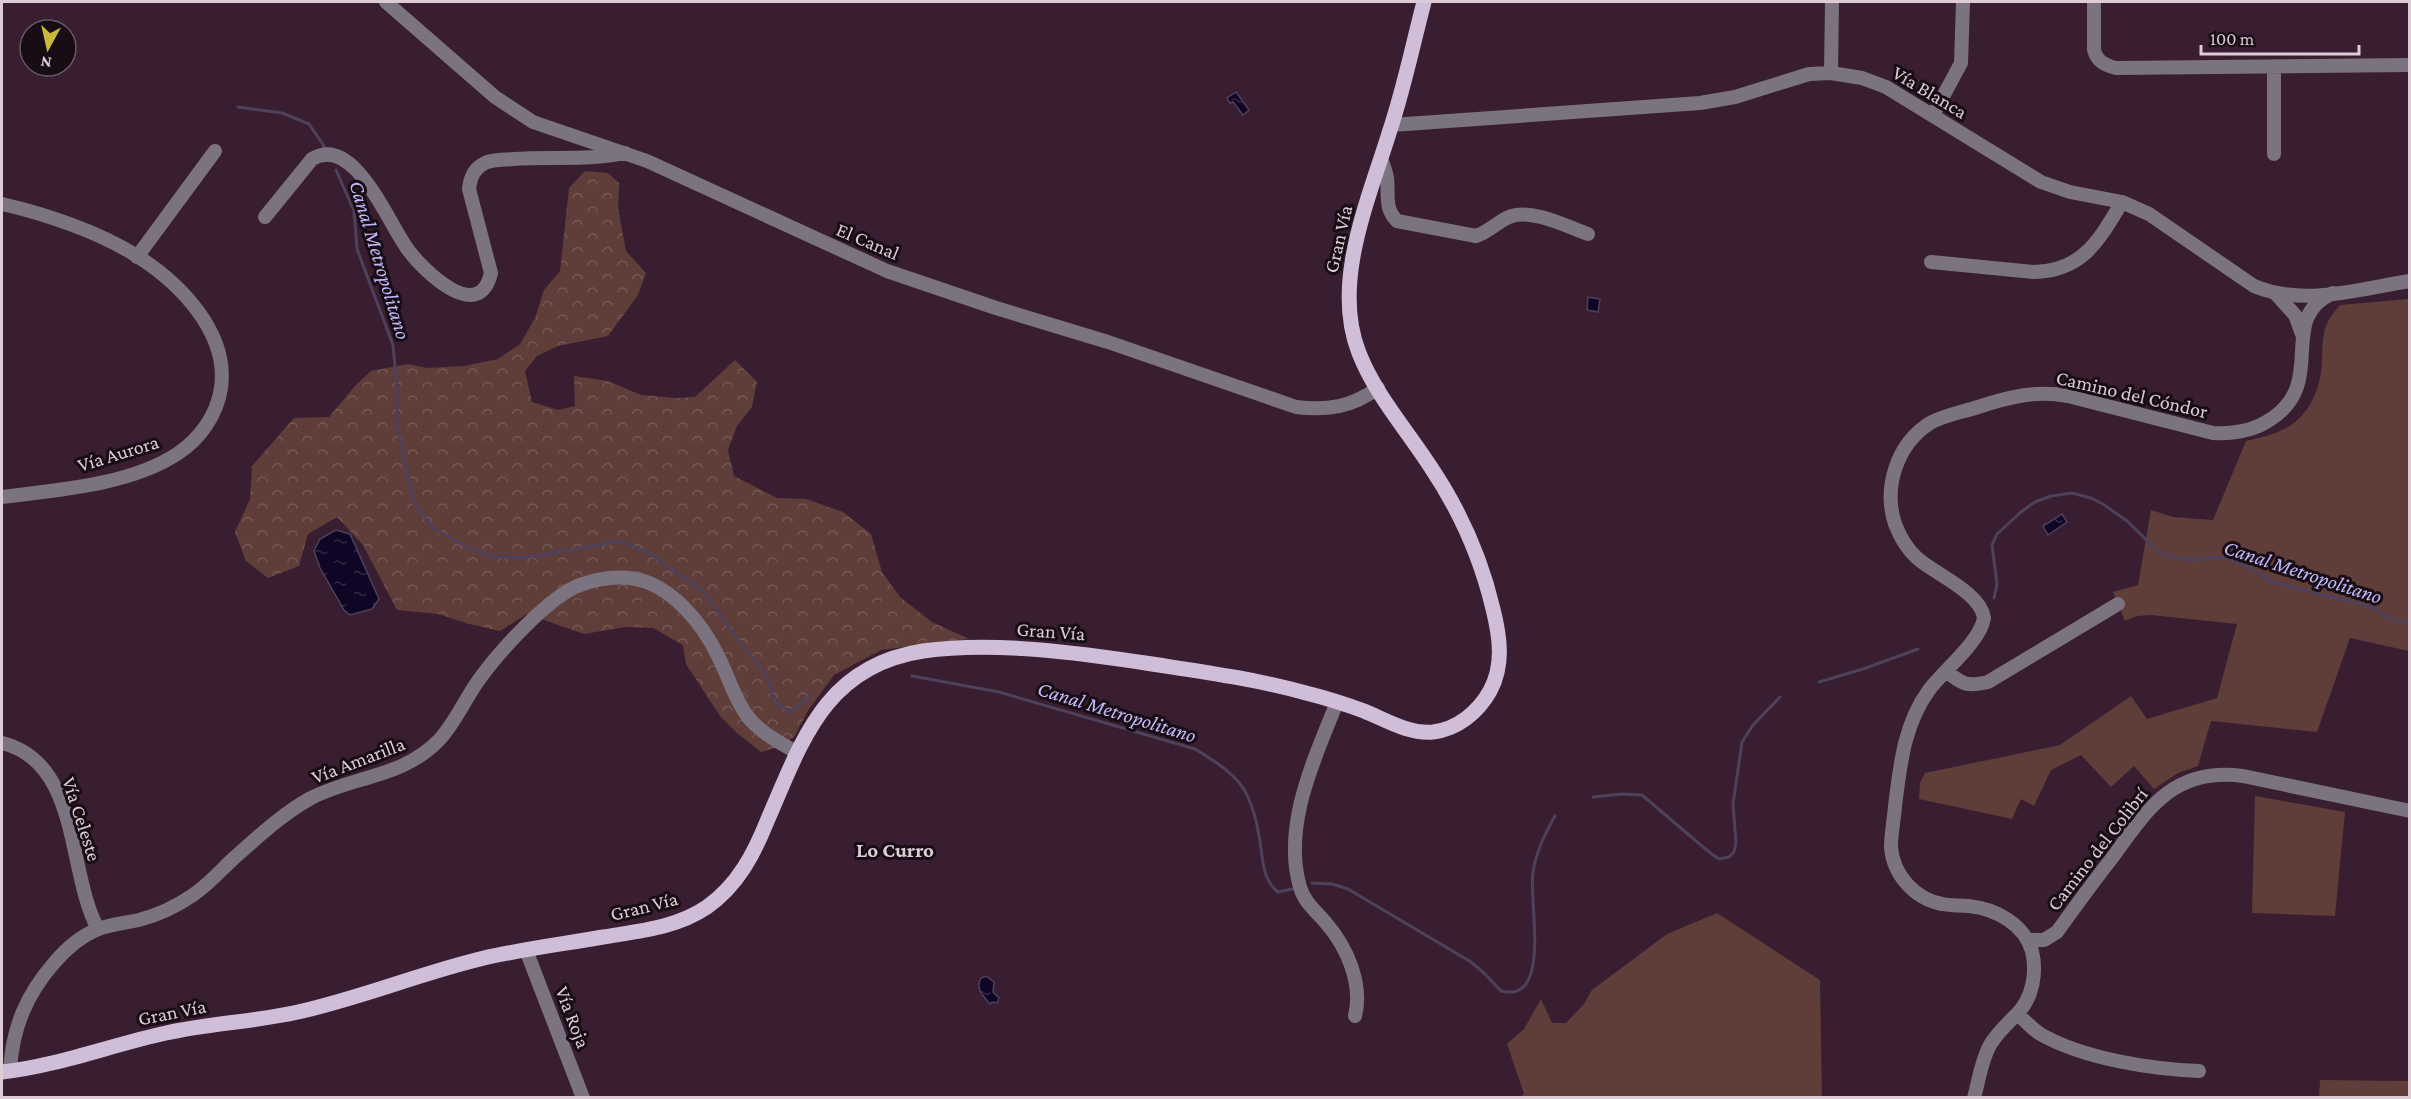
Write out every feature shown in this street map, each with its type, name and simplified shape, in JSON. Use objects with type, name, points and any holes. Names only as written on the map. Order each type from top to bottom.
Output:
[{"type":"main road","name":"Gran Vía","points":[[6,1072],[167,1032],[301,1011],[355,997],[435,971],[526,950],[663,927],[686,919],[711,904],[732,886],[748,863],[796,752],[820,711],[850,682],[888,660],[922,651],[1003,649],[1085,654],[1260,681],[1337,702],[1405,729],[1420,732],[1443,730],[1463,721],[1479,707],[1492,688],[1499,668],[1500,646],[1497,624],[1487,583],[1472,543],[1441,483],[1367,370],[1355,342],[1349,313],[1348,291],[1353,255],[1392,125],[1424,2]]},
{"type":"street","name":"El Canal","points":[[386,2],[495,97],[523,117],[542,126],[627,153],[887,271],[996,308],[1108,342],[1296,407],[1336,408],[1356,402],[1378,388]]},
{"type":"street","points":[[1831,73],[1832,2]]},
{"type":"street","points":[[1933,115],[1961,63],[1963,2]]},
{"type":"street","points":[[2094,2],[2094,50],[2101,63],[2115,68],[2409,65]]},
{"type":"street","points":[[2274,67],[2274,154]]},
{"type":"street","name":"Vía Blanca","points":[[1392,125],[1701,103],[1735,97],[1799,76],[1831,73],[1852,75],[1873,81],[2041,182],[2070,192],[2122,202],[2149,213],[2254,286],[2274,294],[2303,297],[2409,281]]},
{"type":"street","points":[[137,257],[215,151]]},
{"type":"street","points":[[265,217],[312,159],[323,154],[338,156],[375,193],[401,241],[416,260],[450,290],[461,295],[472,294],[483,288],[491,273],[469,189],[471,177],[478,167],[492,160],[542,157],[600,159],[627,153]]},
{"type":"street","points":[[1381,158],[1387,177],[1387,205],[1391,215],[1397,221],[1476,236],[1487,233],[1507,217],[1520,213],[1532,214],[1588,234]]},
{"type":"street","points":[[1931,262],[2034,272],[2065,267],[2090,250],[2122,202]]},
{"type":"street","name":"Vía Aurora","points":[[2,204],[53,219],[104,240],[137,257],[163,276],[191,303],[204,322],[215,343],[221,362],[222,383],[218,403],[209,421],[196,438],[179,453],[148,468],[93,483],[2,497]]},
{"type":"street","name":"Camino del Cóndor","points":[[2028,940],[2016,925],[1990,911],[1970,906],[1943,904],[1925,898],[1904,881],[1895,865],[1891,841],[1899,769],[1907,736],[1921,704],[1981,627],[1983,613],[1979,604],[1918,559],[1906,545],[1896,527],[1891,506],[1892,484],[1902,453],[1916,435],[1933,422],[2014,396],[2036,393],[2058,394],[2213,432],[2244,431],[2273,418],[2295,395],[2302,367],[2302,334],[2307,315],[2314,305],[2333,293]]},
{"type":"street","name":"Camino del Cóndor","points":[[2274,294],[2295,315],[2302,334]]},
{"type":"street","name":"Vía Amarilla","points":[[6,1072],[15,1029],[30,993],[45,972],[69,946],[98,929],[143,919],[169,909],[208,883],[231,860],[295,808],[337,787],[391,772],[424,754],[443,736],[478,681],[515,637],[563,594],[578,586],[596,580],[631,578],[664,591],[696,622],[709,640],[738,702],[749,719],[762,732],[796,752]]},
{"type":"street","points":[[1946,671],[1963,684],[1975,685],[1988,682],[2118,604]]},
{"type":"street","points":[[1337,702],[1316,754],[1302,800],[1295,860],[1303,895],[1334,933],[1350,963],[1355,983],[1355,1016]]},
{"type":"street","name":"Vía Celeste","points":[[2,743],[33,759],[53,783],[71,832],[90,914],[98,929]]},
{"type":"street","name":"Camino del Colibrí","points":[[2028,940],[2044,939],[2057,932],[2153,803],[2173,788],[2196,778],[2219,774],[2243,776],[2409,811]]},
{"type":"street","points":[[1974,1098],[1989,1047],[2004,1026],[2018,1014],[2028,998],[2033,980],[2033,960],[2028,940]]},
{"type":"street","name":"Vía Roja","points":[[526,950],[583,1098]]},
{"type":"street","points":[[2018,1014],[2041,1035],[2089,1053],[2134,1064],[2199,1071]]},
{"type":"green space","points":[[585,171],[608,173],[619,183],[618,208],[626,251],[646,273],[638,295],[608,336],[558,346],[537,356],[525,371],[532,402],[558,410],[575,406],[574,376],[608,381],[641,395],[695,397],[735,360],[757,382],[752,407],[737,426],[728,450],[734,476],[777,498],[806,499],[843,512],[871,534],[882,572],[900,597],[932,622],[969,639],[881,650],[834,675],[809,709],[794,737],[775,748],[761,752],[737,733],[720,716],[686,664],[683,645],[653,628],[625,627],[584,634],[527,614],[500,631],[438,614],[397,610],[363,545],[337,517],[308,534],[299,566],[268,578],[246,561],[235,532],[250,499],[252,466],[294,418],[329,417],[371,371],[408,364],[427,368],[464,366],[498,359],[520,344],[535,318],[544,290],[560,271],[569,188]]},
{"type":"green space","points":[[2409,299],[2409,651],[2350,638],[2317,732],[2211,721],[2198,766],[2178,773],[2154,789],[2134,766],[2111,787],[2081,755],[2051,770],[2034,806],[2021,799],[2012,819],[1919,799],[1920,783],[1925,773],[2060,745],[2131,696],[2147,719],[2217,698],[2237,624],[2151,615],[2137,616],[2125,621],[2113,592],[2138,585],[2151,510],[2173,517],[2213,520],[2246,441],[2273,434],[2291,425],[2300,418],[2312,402],[2321,372],[2325,331],[2340,305]]},
{"type":"green space","points":[[2255,796],[2345,812],[2335,916],[2252,913]]},
{"type":"green space","points":[[1717,913],[1820,980],[1822,1097],[1520,1097],[1524,1094],[1507,1044],[1524,1029],[1541,999],[1552,1023],[1566,1023],[1584,1004],[1592,990],[1667,934]]},
{"type":"green space","points":[[2320,1080],[2409,1081],[2409,1097],[2319,1097]]},
{"type":"water","points":[[1236,92],[1249,110],[1243,115],[1227,98]]},
{"type":"water","points":[[1588,297],[1600,299],[1598,312],[1587,310]]},
{"type":"water","points":[[2062,514],[2067,522],[2048,535],[2043,526]]},
{"type":"water","points":[[336,530],[350,534],[379,599],[372,609],[350,615],[344,610],[320,568],[314,551],[320,539]]},
{"type":"water","points":[[986,976],[994,982],[993,992],[999,998],[997,1003],[990,1004],[981,992],[979,982]]},
{"type":"waterway","name":"Canal Metropolitano","points":[[238,107],[282,113],[309,124],[326,149]]},
{"type":"waterway","name":"Canal Metropolitano","points":[[336,170],[354,211],[357,249],[393,345],[397,387],[397,427],[414,503],[434,529],[469,548],[494,557],[524,558],[621,541],[653,556],[704,592],[740,643],[759,665],[769,681],[774,701],[789,712],[811,696]]},
{"type":"waterway","name":"Canal Metropolitano","points":[[1994,598],[1997,584],[1992,545],[1997,534],[2035,502],[2051,496],[2072,493],[2103,504],[2127,521],[2159,552],[2174,558],[2192,560],[2225,557],[2254,570],[2271,582],[2372,607],[2390,619],[2410,622]]},
{"type":"waterway","name":"Canal Metropolitano","points":[[1819,682],[1918,649]]},
{"type":"waterway","name":"Canal Metropolitano","points":[[912,676],[999,692],[1195,749],[1224,769],[1243,788],[1254,815],[1264,866],[1272,887],[1278,892],[1297,888]]},
{"type":"waterway","name":"Canal Metropolitano","points":[[1593,797],[1642,795],[1709,852],[1719,859],[1729,857],[1734,852],[1736,843],[1733,804],[1742,742],[1753,725],[1780,697]]},
{"type":"waterway","name":"Canal Metropolitano","points":[[1312,883],[1332,884],[1348,889],[1471,962],[1501,991],[1517,991],[1527,982],[1533,966],[1535,947],[1533,872],[1541,843],[1555,816]]},
{"type":"district","name":"Lo Curro","points":[[895,850]]}]
